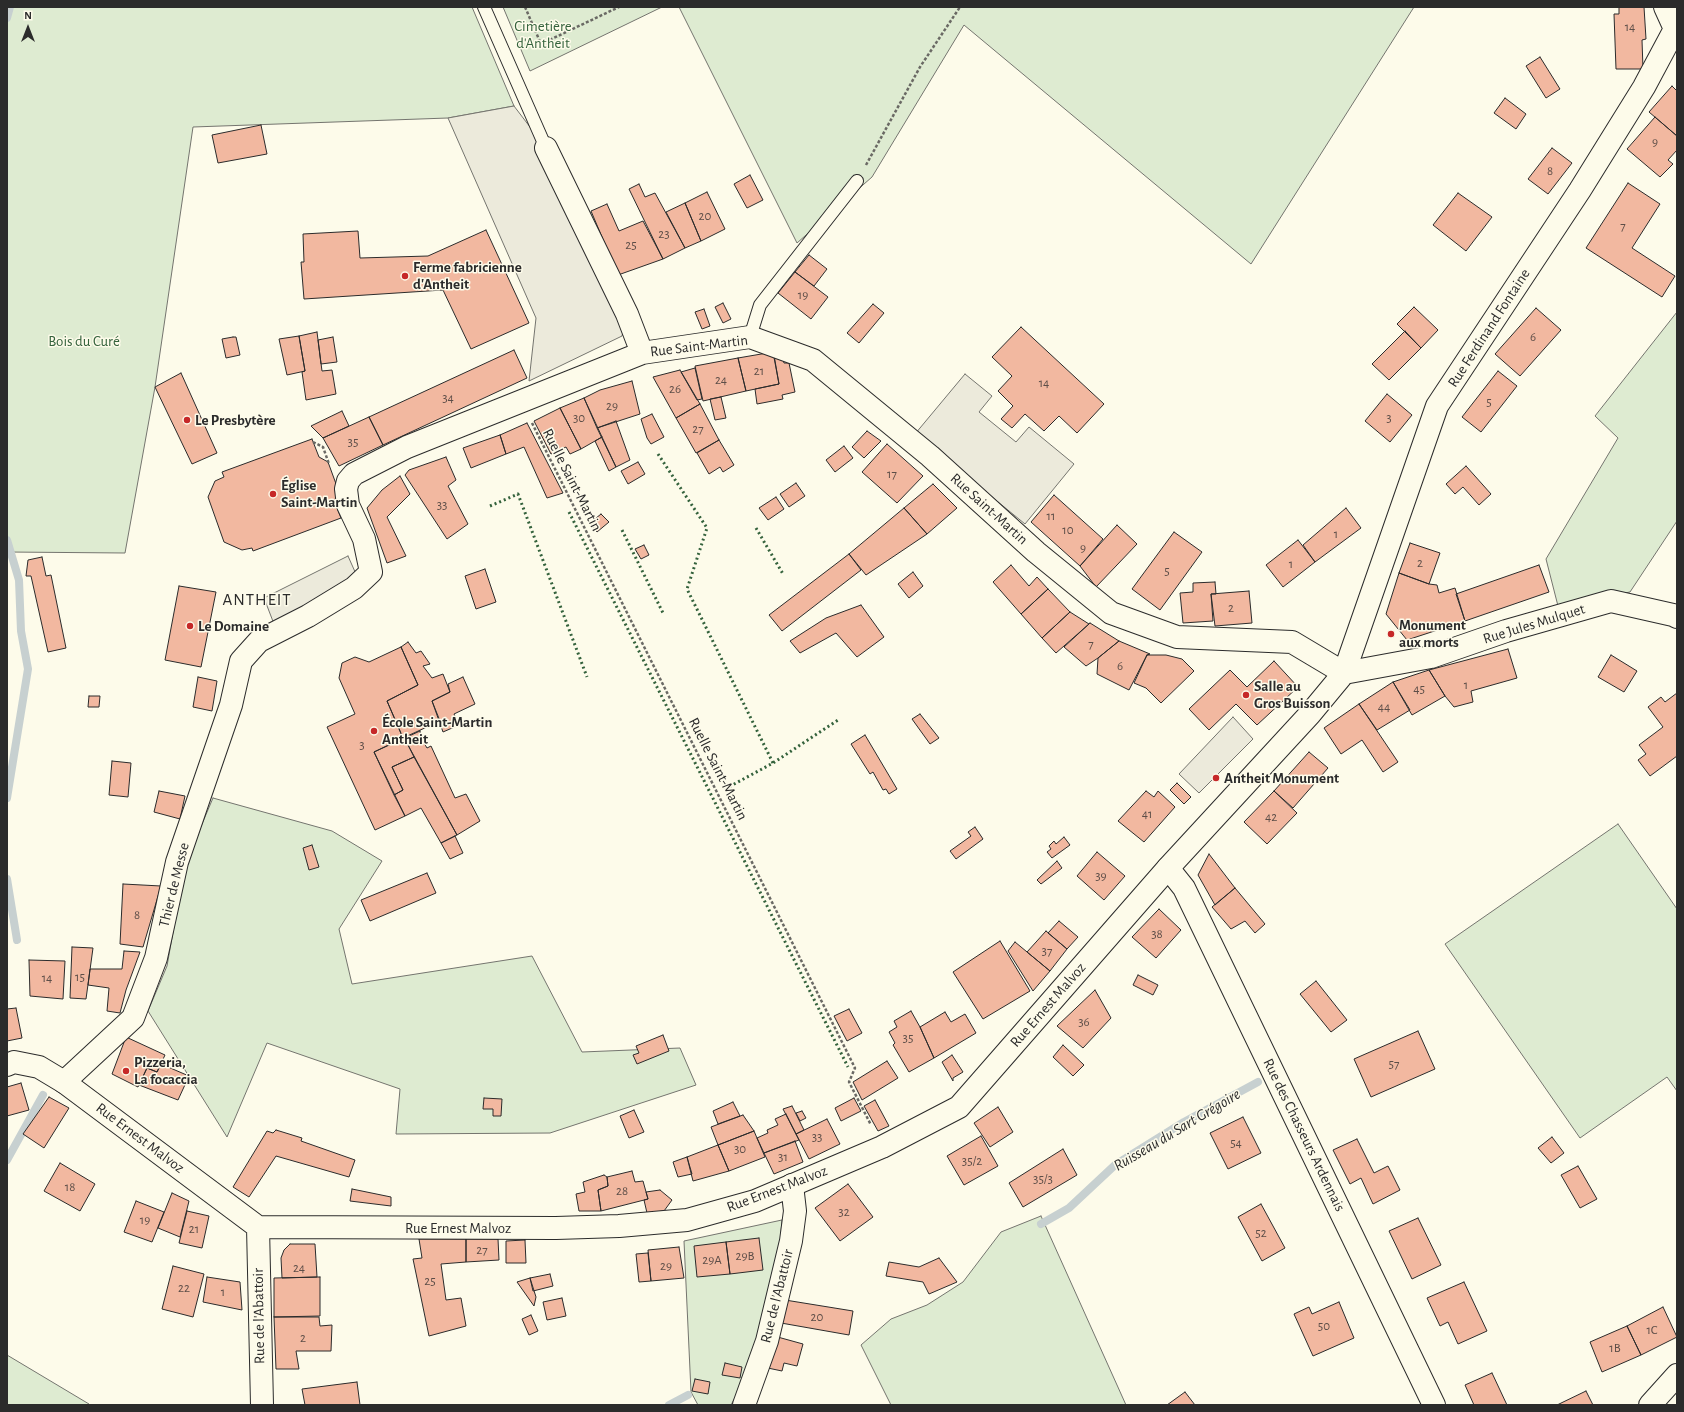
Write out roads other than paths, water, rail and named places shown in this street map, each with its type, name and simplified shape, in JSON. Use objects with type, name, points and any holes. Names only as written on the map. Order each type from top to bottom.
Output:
[{"type":"street","name":"Rue Ferdinand Fontaine","points":[[1344,673],[1437,406],[1580,190],[1644,87],[1676,29],[1665,7]]},
{"type":"street","name":"Rue Saint-Martin","points":[[546,148],[627,314],[642,353]]},
{"type":"street","name":"Rue Saint-Martin","points":[[241,661],[259,641],[308,616],[354,588],[371,572],[364,538],[348,505],[346,489],[348,482],[354,474],[407,447],[642,353],[750,337],[813,360],[930,456],[1036,552],[1111,613],[1177,637],[1292,642],[1344,673]]},
{"type":"street","name":"Rue Jules Mulquet","points":[[1344,673],[1431,657],[1506,631],[1610,601],[1677,617]]},
{"type":"street","name":"Thier de Messe","points":[[64,1082],[133,1018],[156,958],[177,862],[231,705],[241,661]]},
{"type":"street","name":"Rue Ernest Malvoz","points":[[7,1065],[14,1062],[39,1067],[64,1082],[258,1227],[411,1228],[619,1226],[687,1220],[755,1200],[792,1185],[882,1147],[959,1107],[1168,868],[1310,714],[1344,673]]},
{"type":"street","name":"Rue des Chasseurs Ardennais","points":[[1168,868],[1184,888],[1434,1405]]},
{"type":"street","name":"Rue de l'Abattoir","points":[[744,1405],[767,1341],[791,1241],[795,1211],[792,1185]]},
{"type":"street","name":"Rue de l'Abattoir","points":[[258,1227],[262,1405]]},
{"type":"street","points":[[1650,1405],[1677,1375]]},
{"type":"lane","points":[[484,7],[546,148]]},
{"type":"lane","points":[[750,337],[760,305],[857,181]]},
{"type":"waterway","points":[[7,18],[10,7]]},
{"type":"waterway","points":[[7,540],[19,580],[21,631],[28,669],[7,798]]},
{"type":"waterway","points":[[7,879],[17,940]]},
{"type":"waterway","name":"Ruisseau du Sart Grégoire","points":[[1041,1224],[1069,1208],[1115,1165],[1184,1122],[1258,1082]]},
{"type":"waterway","points":[[7,1160],[43,1095]]},
{"type":"waterway","name":"Ruisseau du Sart Grégoire","points":[[669,1405],[688,1395]]},
{"type":"place","name":"Ferme fabricienne d'Antheit","points":[[405,276]]},
{"type":"place","name":"Le Presbytère","points":[[187,420]]},
{"type":"place","name":"Église Saint-Martin","points":[[273,494]]},
{"type":"place","name":"Le Domaine","points":[[190,626]]},
{"type":"place","name":"Monument aux morts","points":[[1391,634]]},
{"type":"place","name":"Salle au Gros Buisson","points":[[1246,695]]},
{"type":"place","name":"École Saint-Martin Antheit","points":[[374,731]]},
{"type":"place","name":"Antheit Monument","points":[[1216,778]]},
{"type":"place","name":"Pizzeria, La focaccia","points":[[126,1071]]},
{"type":"district","name":"ANTHEIT","points":[[257,600]]},
{"type":"park label","name":"Cimetière d'Antheit","points":[[543,34]]},
{"type":"park label","name":"Bois du Curé","points":[[84,341]]}]
